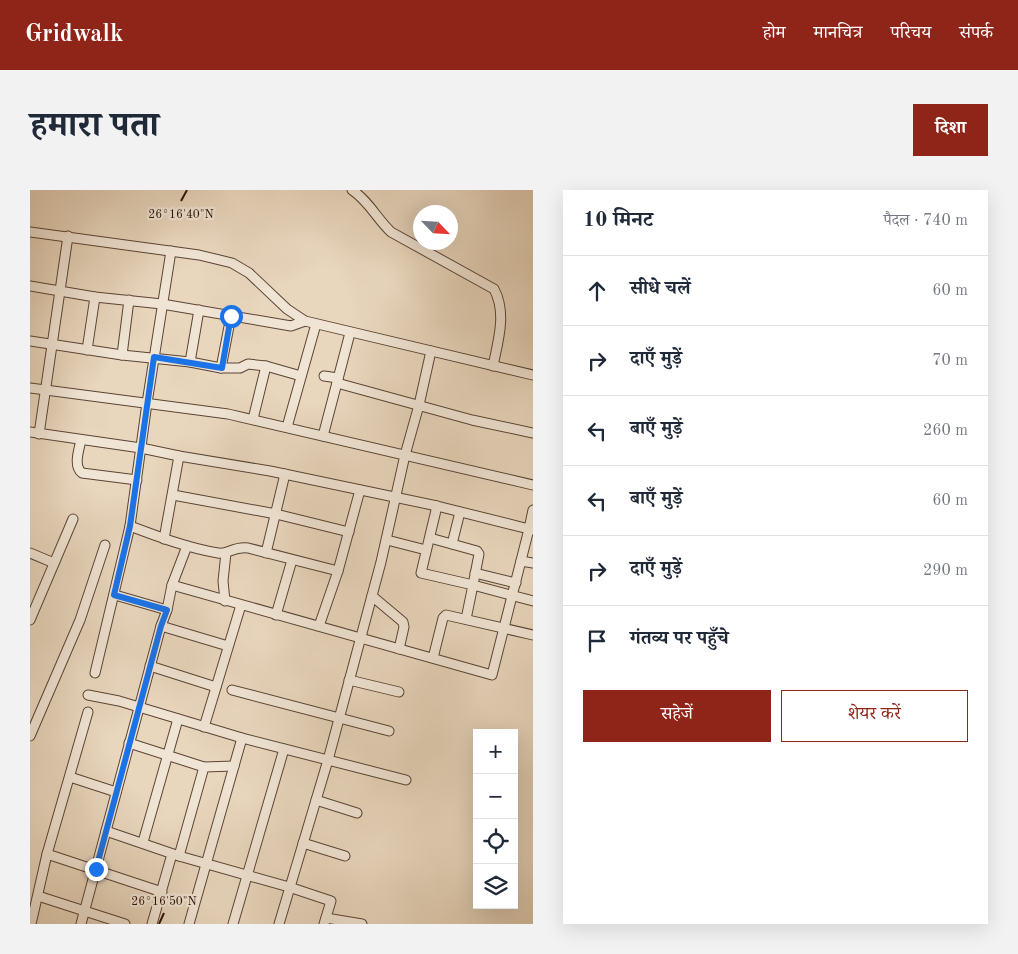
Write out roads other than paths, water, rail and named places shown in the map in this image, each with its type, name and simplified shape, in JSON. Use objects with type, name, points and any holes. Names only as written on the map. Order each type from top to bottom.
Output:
[{"type":"street","points":[[352,190],[359,193],[391,232],[490,285],[494,289],[498,296],[501,321],[493,366]]},
{"type":"street","points":[[30,232],[199,255],[232,263],[249,273],[286,309],[305,321],[533,375]]},
{"type":"street","points":[[68,236],[45,390],[34,433],[141,448],[285,474],[437,506],[531,529]]},
{"type":"street","points":[[95,673],[130,526],[171,251]]},
{"type":"street","points":[[30,286],[162,304],[291,326],[305,321]]},
{"type":"street","points":[[87,350],[96,296]]},
{"type":"street","points":[[122,355],[129,300]]},
{"type":"street","points":[[190,362],[199,310]]},
{"type":"street","points":[[222,368],[231,316]]},
{"type":"street","points":[[287,427],[316,324]]},
{"type":"street","points":[[323,436],[350,332]]},
{"type":"street","points":[[30,341],[222,368],[240,368],[248,364],[266,366],[301,376]]},
{"type":"street","points":[[279,924],[328,760],[372,596],[431,351]]},
{"type":"street","points":[[253,419],[266,366]]},
{"type":"street","points":[[324,376],[419,405],[533,433]]},
{"type":"street","points":[[30,388],[228,414],[533,485]]},
{"type":"street","points":[[81,440],[77,465],[79,471],[82,473],[137,480]]},
{"type":"street","points":[[164,539],[179,456]]},
{"type":"street","points":[[266,553],[285,474]]},
{"type":"street","points":[[319,626],[338,571],[360,490]]},
{"type":"street","points":[[173,495],[276,514],[349,532]]},
{"type":"street","points":[[437,506],[421,573],[533,601]]},
{"type":"street","points":[[172,585],[492,675],[531,529],[533,510]]},
{"type":"street","points":[[452,544],[460,512]]},
{"type":"street","points":[[30,620],[72,519]]},
{"type":"street","points":[[130,526],[164,539],[220,554],[240,547],[338,571]]},
{"type":"street","points":[[430,538],[477,551],[479,554],[466,619]]},
{"type":"street","points":[[386,540],[426,550]]},
{"type":"street","points":[[30,736],[32,724],[80,620],[105,545]]},
{"type":"street","points":[[81,924],[150,666],[167,610],[172,585],[187,546]]},
{"type":"street","points":[[30,553],[54,563]]},
{"type":"street","points":[[225,601],[223,581],[226,553]]},
{"type":"street","points":[[276,615],[292,560]]},
{"type":"street","points":[[522,561],[533,563]]},
{"type":"street","points":[[476,573],[516,583]]},
{"type":"street","points":[[114,595],[167,610]]},
{"type":"street","points":[[372,596],[403,622],[404,627],[399,649]]},
{"type":"street","points":[[204,727],[241,605]]},
{"type":"street","points":[[433,658],[444,616],[466,619],[533,635]]},
{"type":"street","points":[[161,626],[228,646]]},
{"type":"street","points":[[150,666],[216,687]]},
{"type":"street","points":[[349,680],[399,692]]},
{"type":"street","points":[[232,690],[389,731]]},
{"type":"street","points":[[88,695],[119,700],[139,708],[242,738],[406,780]]},
{"type":"street","points":[[30,924],[88,712]]},
{"type":"street","points":[[143,842],[178,719]]},
{"type":"street","points":[[189,924],[242,738]]},
{"type":"street","points":[[129,743],[204,767],[234,766]]},
{"type":"street","points":[[233,924],[284,749]]},
{"type":"street","points":[[152,924],[204,767]]},
{"type":"street","points":[[70,777],[116,792]]},
{"type":"street","points":[[316,800],[357,813]]},
{"type":"street","points":[[106,831],[143,842],[176,855],[331,901],[325,921],[362,924]]},
{"type":"street","points":[[303,843],[345,856]]},
{"type":"street","points":[[48,854],[162,892]]},
{"type":"street","points":[[38,896],[125,924]]}]
